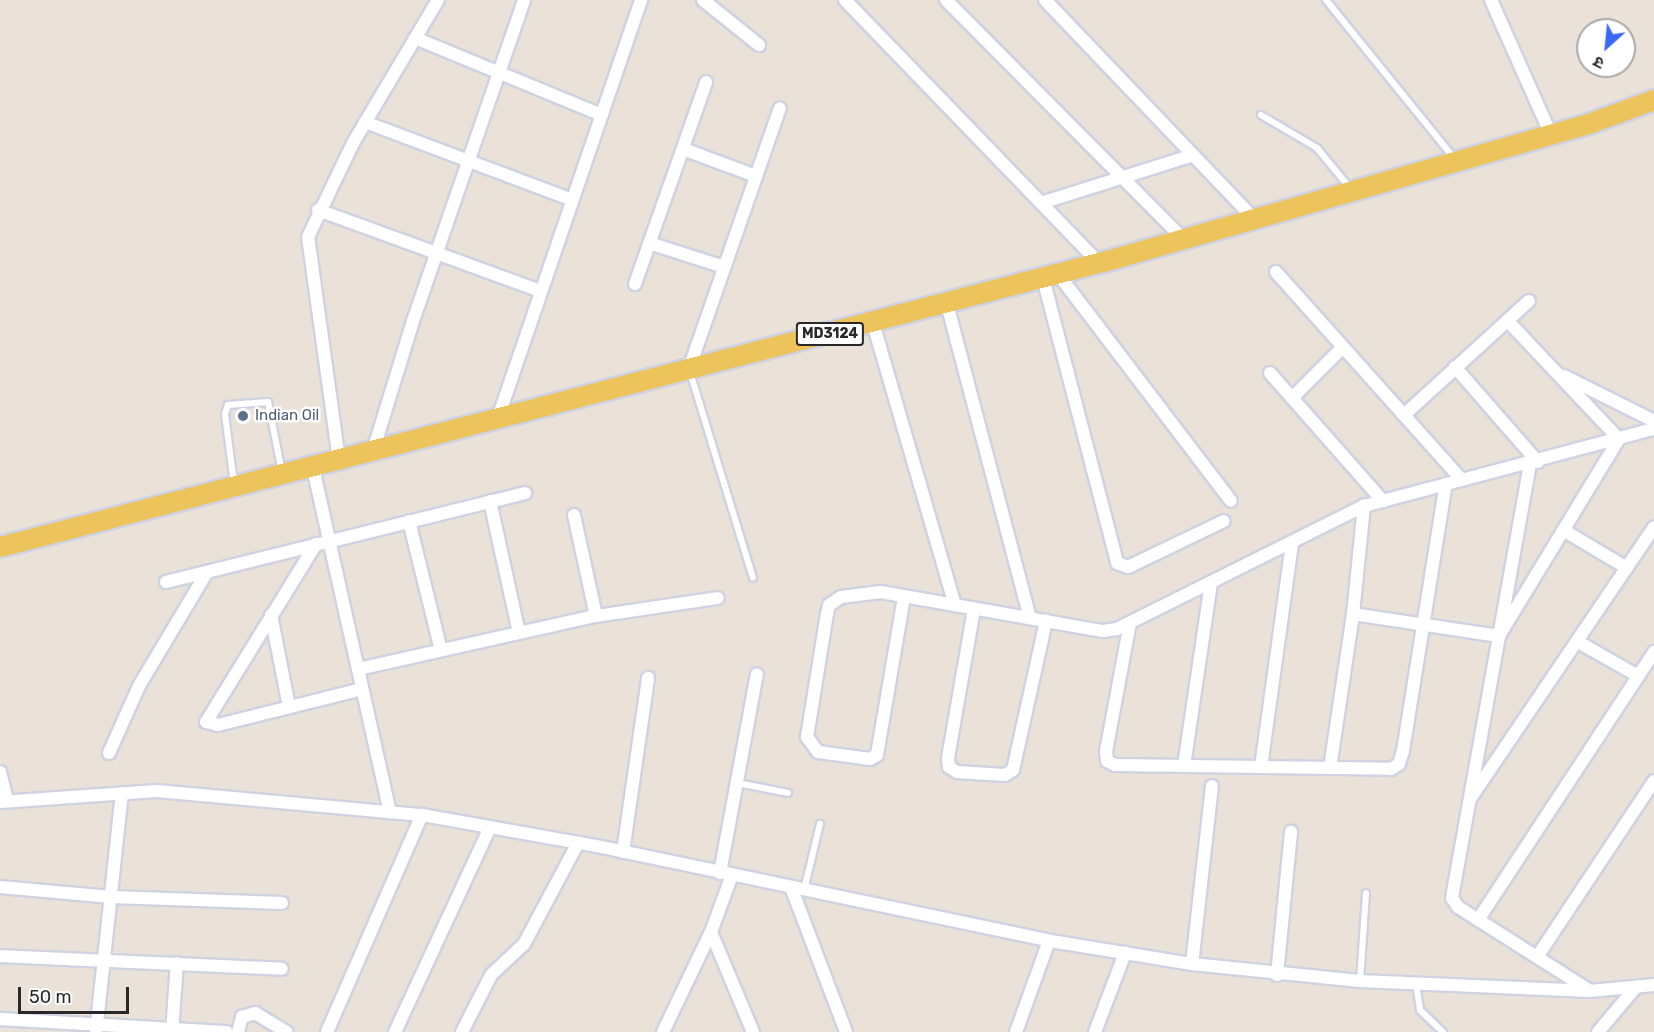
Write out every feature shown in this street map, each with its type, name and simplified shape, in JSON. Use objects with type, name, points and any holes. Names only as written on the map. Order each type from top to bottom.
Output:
[{"type":"main road","name":"MD3124","points":[[0,548],[235,489],[499,415],[873,323],[1099,263],[1551,135],[1654,100]]},
{"type":"street","points":[[339,460],[307,254],[308,237],[318,210],[364,122],[438,0]]},
{"type":"street","points":[[373,451],[437,253],[524,0]]},
{"type":"street","points":[[499,415],[641,0]]},
{"type":"street","points":[[703,0],[759,45]]},
{"type":"street","points":[[845,0],[1099,263]]},
{"type":"street","points":[[946,0],[1183,239]]},
{"type":"street","points":[[1045,0],[1254,219]]},
{"type":"street","points":[[1491,0],[1551,135]]},
{"type":"street","points":[[415,38],[602,115]]},
{"type":"street","points":[[635,284],[706,82]]},
{"type":"street","points":[[689,369],[780,108]]},
{"type":"street","points":[[364,122],[468,163],[572,200]]},
{"type":"street","points":[[683,149],[756,176]]},
{"type":"street","points":[[1041,203],[1193,155]]},
{"type":"street","points":[[318,210],[541,291]]},
{"type":"street","points":[[650,243],[724,267]]},
{"type":"street","points":[[1276,272],[1462,480]]},
{"type":"street","points":[[1051,276],[1231,501]]},
{"type":"street","points":[[1051,276],[1117,563],[1128,567],[1224,521]]},
{"type":"street","points":[[1404,415],[1528,301]]},
{"type":"street","points":[[947,304],[1030,618]]},
{"type":"street","points":[[1507,320],[1619,439]]},
{"type":"street","points":[[873,323],[955,605]]},
{"type":"street","points":[[1292,398],[1343,347]]},
{"type":"street","points":[[1455,367],[1534,463]]},
{"type":"street","points":[[1556,372],[1654,421]]},
{"type":"street","points":[[1270,373],[1383,501]]},
{"type":"street","points":[[904,597],[877,755],[870,759],[818,752],[807,737],[830,605],[859,592],[904,597],[955,605],[1103,631],[1130,623],[1364,506],[1534,463],[1654,429]]},
{"type":"street","points":[[1499,636],[1619,439]]},
{"type":"street","points":[[1534,463],[1499,636],[1452,898],[1458,907],[1590,991]]},
{"type":"street","points":[[313,468],[390,813]]},
{"type":"street","points":[[1130,623],[1107,760],[1114,765],[1391,769],[1399,764],[1446,484]]},
{"type":"street","points":[[166,582],[525,493]]},
{"type":"street","points":[[490,501],[519,633]]},
{"type":"street","points":[[1330,768],[1353,614],[1364,506]]},
{"type":"street","points":[[574,515],[596,616]]},
{"type":"street","points":[[409,521],[441,651]]},
{"type":"street","points":[[1468,803],[1580,642],[1654,527]]},
{"type":"street","points":[[1563,530],[1627,568]]},
{"type":"street","points":[[316,543],[206,722],[218,726],[362,689]]},
{"type":"street","points":[[1261,767],[1292,543]]},
{"type":"street","points":[[109,753],[138,686],[207,572]]},
{"type":"street","points":[[1184,766],[1210,583]]},
{"type":"street","points":[[358,669],[596,616],[718,598]]},
{"type":"street","points":[[974,609],[948,758],[949,767],[957,772],[1005,775],[1014,770],[1046,621]]},
{"type":"street","points":[[1353,614],[1499,636]]},
{"type":"street","points":[[271,615],[289,707]]},
{"type":"street","points":[[1580,642],[1638,676]]},
{"type":"street","points":[[1478,920],[1654,652]]},
{"type":"street","points":[[663,1032],[711,932],[726,874],[738,783],[757,674]]},
{"type":"street","points":[[623,852],[648,678]]},
{"type":"street","points":[[0,772],[4,802],[122,793],[200,794],[422,816],[578,843],[1049,941],[1277,975],[1590,991],[1654,986]]},
{"type":"street","points":[[1537,957],[1654,781]]},
{"type":"street","points":[[1192,964],[1212,786]]},
{"type":"street","points":[[96,1030],[122,793]]},
{"type":"street","points":[[327,1032],[422,816]]},
{"type":"street","points":[[395,1032],[490,827]]},
{"type":"street","points":[[1277,975],[1291,832]]},
{"type":"street","points":[[462,1032],[491,975],[524,944],[578,843]]},
{"type":"street","points":[[0,886],[112,897],[282,903]]},
{"type":"street","points":[[798,888],[846,1032]]},
{"type":"street","points":[[711,932],[753,1032]]},
{"type":"street","points":[[1016,1032],[1049,941]]},
{"type":"street","points":[[1095,1032],[1125,953]]},
{"type":"street","points":[[0,956],[105,959],[282,969]]},
{"type":"street","points":[[172,1031],[177,963]]},
{"type":"street","points":[[1598,1032],[1636,987]]},
{"type":"street","points":[[238,1032],[242,1017],[255,1013],[287,1032]]},
{"type":"street","points":[[0,1020],[22,1027],[227,1032]]},
{"type":"lane","points":[[1326,0],[1457,161]]},
{"type":"lane","points":[[1261,115],[1317,148],[1352,191]]},
{"type":"lane","points":[[689,369],[753,579]]},
{"type":"lane","points":[[235,489],[225,414],[228,405],[268,402],[282,476]]},
{"type":"lane","points":[[738,783],[789,793]]},
{"type":"lane","points":[[798,888],[820,824]]},
{"type":"lane","points":[[1360,981],[1366,893]]},
{"type":"lane","points":[[1416,983],[1420,1010],[1443,1032]]},
{"type":"place","name":"Indian Oil","points":[[243,416]]}]
